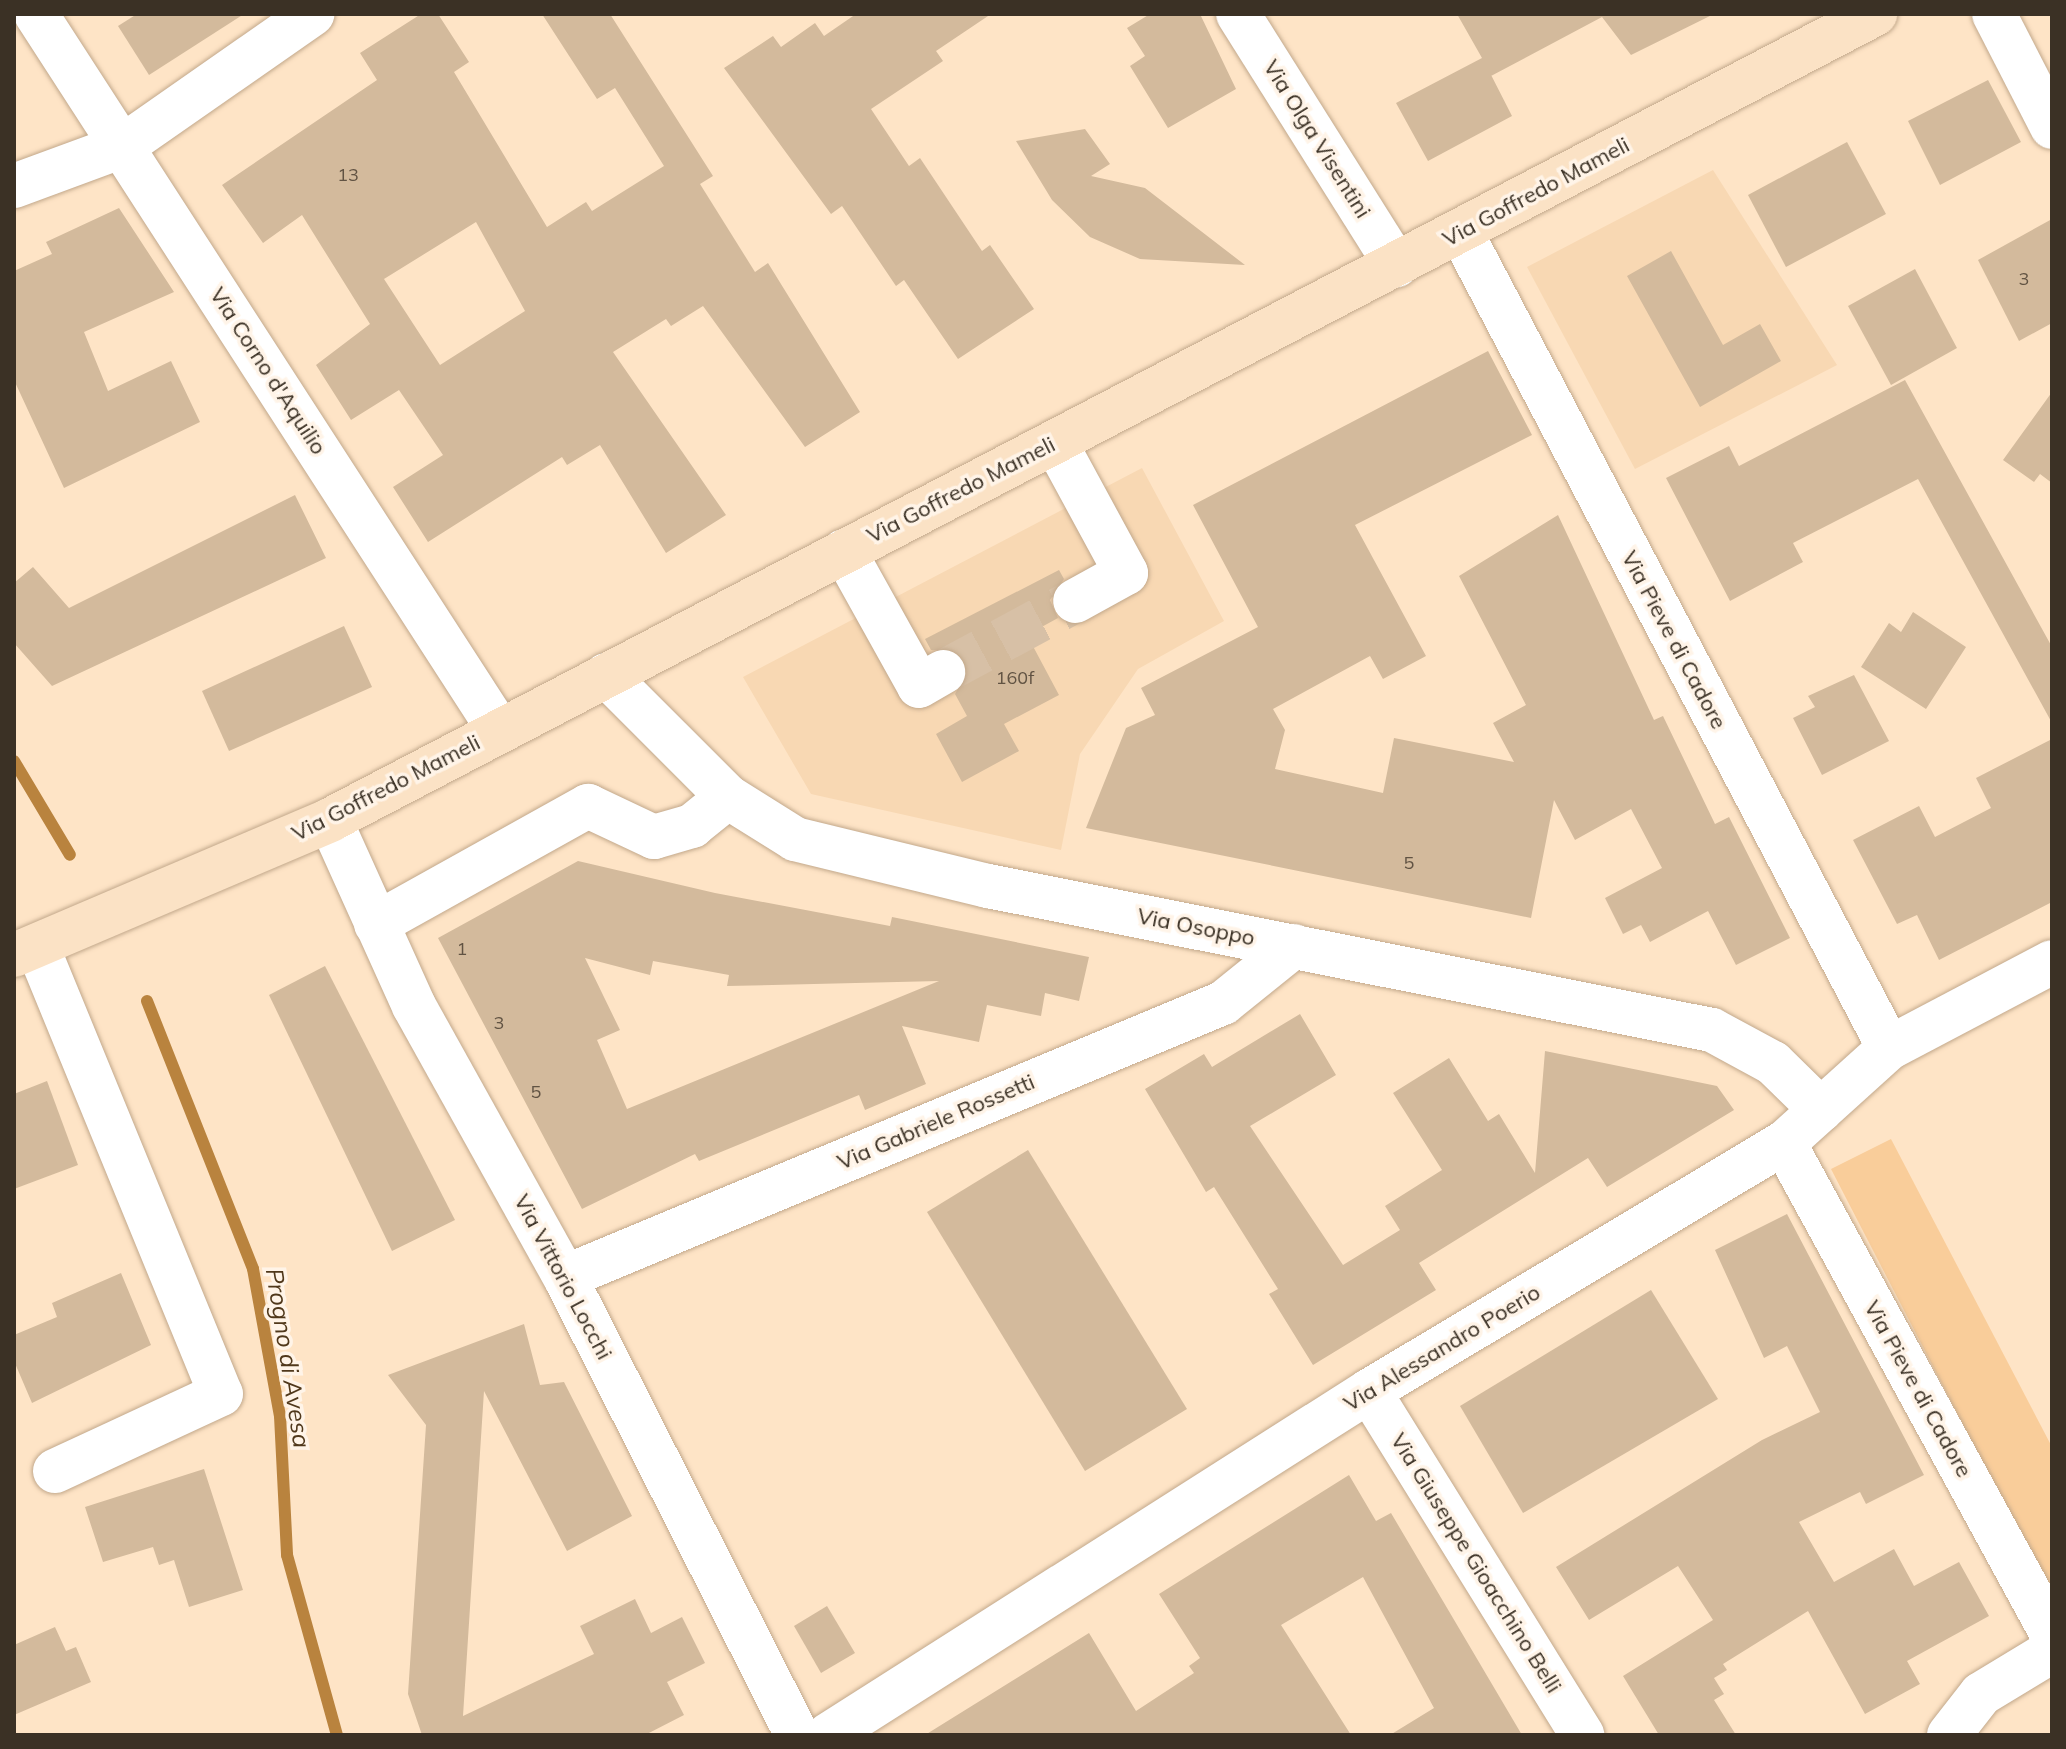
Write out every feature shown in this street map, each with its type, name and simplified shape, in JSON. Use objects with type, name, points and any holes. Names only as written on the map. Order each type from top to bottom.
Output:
[{"type":"main road","name":"Via Goffredo Mameli","points":[[26,950],[330,820],[1875,14]]},
{"type":"street","name":"Via Corno d'Aquilio","points":[[36,14],[499,730]]},
{"type":"street","points":[[14,186],[123,146],[312,14]]},
{"type":"street","name":"Via Olga Visentini","points":[[1238,14],[1396,265]]},
{"type":"street","points":[[1994,14],[2052,127]]},
{"type":"street","name":"Via Pieve di Cadore","points":[[1461,232],[1889,1048]]},
{"type":"street","points":[[1055,442],[1126,573],[1075,601]]},
{"type":"street","points":[[844,551],[919,686],[943,672]]},
{"type":"street","name":"Via Osoppo","points":[[606,675],[728,797],[795,839],[988,886],[1712,1030],[1773,1063],[1821,1110]]},
{"type":"street","points":[[376,924],[588,806],[654,837],[692,826],[728,797]]},
{"type":"street","name":"Via Vittorio Locchi","points":[[330,820],[376,924],[565,1277],[797,1735]]},
{"type":"street","name":"Via Gabriele Rossetti","points":[[565,1277],[1223,1003],[1294,946]]},
{"type":"street","name":"Via Goffredo Mameli","points":[[26,950],[221,1394],[55,1471]]},
{"type":"street","name":"Via Alessandro Poerio","points":[[828,1735],[1369,1391],[1784,1143],[1889,1048],[2052,962]]},
{"type":"street","name":"Via Pieve di Cadore","points":[[1784,1143],[2052,1634]]},
{"type":"street","name":"Via Giuseppe Gioacchino Belli","points":[[1369,1391],[1582,1735]]},
{"type":"street","points":[[1949,1735],[1981,1694],[2052,1651]]},
{"type":"shaded area","points":[[1713,170],[1837,365],[1635,469],[1527,267]]},
{"type":"shaded area","points":[[1142,468],[1224,621],[1138,669],[1080,754],[1061,850],[811,794],[743,677]]},
{"type":"shaded area","points":[[1891,1139],[2052,1447],[2052,1597],[1831,1169]]},
{"type":"building","points":[[137,14],[244,14],[149,75],[118,26]]},
{"type":"building","points":[[421,14],[438,14],[469,62],[454,72],[547,227],[586,202],[592,211],[664,166],[615,88],[597,99],[542,14],[610,14],[713,176],[700,184],[755,272],[768,263],[860,412],[805,447],[703,306],[671,326],[666,319],[613,352],[726,515],[666,553],[600,445],[567,465],[562,457],[428,542],[393,487],[443,455],[399,390],[351,420],[316,365],[370,324],[302,215],[263,243],[222,185],[377,80],[360,53]],"holes":[[[476,222],[525,311],[440,365],[384,279]]]},
{"type":"building","points":[[856,14],[991,14],[936,51],[943,61],[871,109],[909,166],[920,158],[982,251],[990,245],[1034,309],[958,359],[904,280],[896,286],[842,206],[831,214],[724,68],[773,36],[781,47],[815,23],[824,36]]},
{"type":"building","points":[[1150,14],[1200,14],[1236,89],[1168,128],[1130,66],[1145,56],[1127,28]]},
{"type":"building","points":[[1457,14],[1714,14],[1631,55],[1602,17],[1491,76],[1512,116],[1428,161],[1396,103],[1482,58]]},
{"type":"building","points":[[1988,80],[2021,142],[1940,185],[1908,121]]},
{"type":"building","points":[[1085,129],[1110,164],[1091,176],[1145,188],[1245,265],[1140,259],[1090,237],[1052,200],[1016,141]]},
{"type":"building","points":[[1847,142],[1886,214],[1786,267],[1748,195]]},
{"type":"building","points":[[119,208],[174,292],[84,332],[108,391],[171,361],[200,422],[64,488],[14,380],[14,271],[52,254],[46,242]]},
{"type":"building","points":[[2052,219],[2052,323],[2019,341],[1978,260]]},
{"type":"building","points":[[1671,251],[1723,345],[1760,324],[1781,361],[1700,407],[1627,276]]},
{"type":"building","points":[[1915,269],[1957,348],[1891,385],[1848,306]]},
{"type":"building","points":[[1488,351],[1532,435],[1355,525],[1426,656],[1383,679],[1370,656],[1273,709],[1285,730],[1275,769],[1383,793],[1394,738],[1514,762],[1493,723],[1526,705],[1459,576],[1558,515],[1654,720],[1663,716],[1715,824],[1729,817],[1790,938],[1736,965],[1708,911],[1650,942],[1641,925],[1623,934],[1605,898],[1662,868],[1631,809],[1575,840],[1554,800],[1531,918],[1086,828],[1126,728],[1155,715],[1141,688],[1258,627],[1193,505]]},
{"type":"building","points":[[1905,380],[2052,647],[2052,723],[1918,479],[1793,543],[1803,562],[1730,601],[1666,478],[1729,446],[1739,466]]},
{"type":"building","points":[[2052,392],[2052,483],[2040,474],[2034,482],[2003,460]]},
{"type":"building","points":[[295,495],[326,558],[52,686],[14,643],[14,583],[33,567],[69,608]]},
{"type":"building","points":[[1059,570],[1064,579],[1050,600],[1058,618],[1027,635],[1059,695],[1004,724],[1019,751],[962,782],[936,734],[967,716],[955,694],[968,671],[956,651],[931,650],[925,639]]},
{"type":"building","points":[[1913,612],[1966,647],[1926,709],[1861,667],[1889,623],[1901,632]]},
{"type":"building","points":[[344,626],[372,687],[229,751],[202,691]]},
{"type":"building","points":[[1854,675],[1889,741],[1822,775],[1793,718],[1815,707],[1808,696]]},
{"type":"building","points":[[2052,739],[2052,902],[1939,960],[1917,915],[1897,924],[1853,840],[1919,806],[1935,837],[1991,808],[1976,778]]},
{"type":"building","points":[[578,861],[715,893],[890,926],[892,917],[1089,957],[1079,1001],[1045,993],[1041,1016],[987,1005],[979,1042],[902,1026],[926,1084],[865,1110],[859,1095],[699,1161],[695,1154],[582,1209],[438,938]],"holes":[[[585,958],[650,975],[653,961],[729,975],[727,986],[939,981],[627,1109],[597,1040],[620,1030]]]},
{"type":"building","points":[[325,966],[455,1220],[392,1251],[269,995]]},
{"type":"building","points":[[1300,1014],[1336,1075],[1250,1126],[1343,1265],[1400,1230],[1385,1206],[1442,1170],[1393,1093],[1449,1058],[1488,1121],[1499,1114],[1535,1173],[1545,1051],[1717,1086],[1734,1110],[1607,1187],[1588,1158],[1419,1263],[1436,1290],[1313,1365],[1269,1294],[1278,1289],[1214,1187],[1206,1192],[1145,1089],[1204,1054],[1212,1067]]},
{"type":"building","points":[[47,1081],[78,1165],[14,1189],[14,1094]]},
{"type":"building","points":[[1028,1150],[1187,1409],[1085,1471],[927,1212]]},
{"type":"building","points":[[1787,1214],[1924,1475],[1866,1504],[1860,1492],[1799,1522],[1834,1582],[1894,1549],[1914,1586],[1959,1562],[1989,1616],[1907,1661],[1920,1684],[1865,1714],[1808,1611],[1723,1664],[1727,1670],[1714,1678],[1724,1694],[1714,1700],[1736,1735],[1659,1735],[1623,1676],[1713,1620],[1678,1566],[1589,1620],[1556,1567],[1762,1440],[1820,1412],[1787,1346],[1764,1358],[1715,1250]]},
{"type":"building","points":[[121,1273],[151,1345],[32,1403],[14,1361],[14,1335],[57,1317],[52,1303]]},
{"type":"building","points":[[1651,1290],[1718,1399],[1523,1513],[1460,1406]]},
{"type":"building","points":[[524,1324],[540,1385],[564,1382],[632,1516],[567,1551],[484,1391],[463,1716],[594,1654],[580,1626],[635,1599],[651,1633],[682,1617],[705,1663],[667,1682],[684,1715],[645,1735],[422,1735],[408,1694],[426,1425],[388,1375]]},
{"type":"building","points":[[204,1469],[243,1590],[189,1607],[174,1560],[159,1565],[153,1547],[103,1562],[85,1507]]},
{"type":"building","points":[[1349,1475],[1376,1521],[1391,1513],[1522,1735],[1390,1735],[1434,1708],[1363,1577],[1281,1625],[1351,1735],[925,1735],[1089,1633],[1136,1711],[1194,1673],[1189,1666],[1200,1658],[1159,1594]]},
{"type":"building","points":[[827,1606],[855,1653],[821,1673],[794,1626]]},
{"type":"building","points":[[55,1627],[66,1651],[76,1647],[91,1682],[14,1715],[14,1645]]},
{"type":"waterway","name":"Progno di Avesa","points":[[14,761],[70,855]]},
{"type":"waterway","name":"Progno di Avesa","points":[[147,1001],[253,1269],[280,1416],[287,1555],[337,1735]]},
{"type":"tunnel","points":[[943,672],[1075,601]]}]
